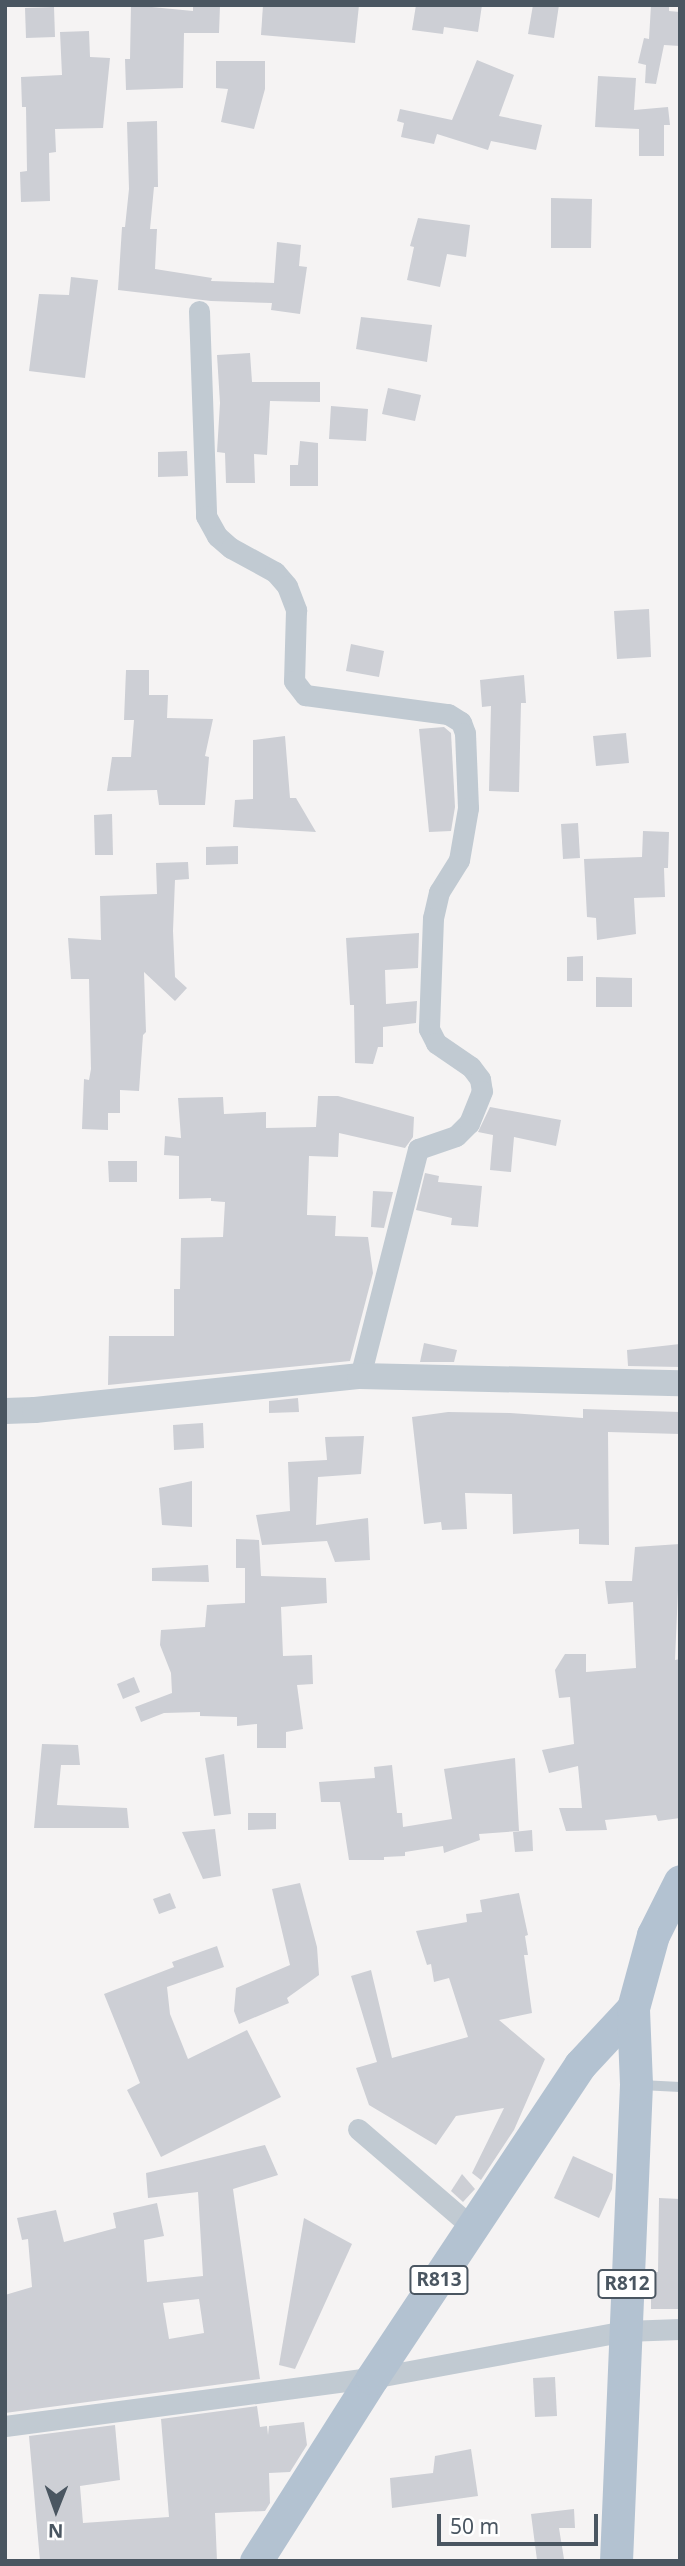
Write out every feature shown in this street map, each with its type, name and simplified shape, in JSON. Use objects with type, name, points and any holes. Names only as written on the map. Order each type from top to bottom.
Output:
[{"type":"main road","name":"R812","points":[[616,2561],[636,2084],[633,2008],[653,1935],[680,1881]]},
{"type":"main road","name":"R813","points":[[256,2561],[372,2378],[580,2065],[633,2008]]},
{"type":"street","points":[[199,312],[206,516],[217,536],[232,548],[275,572],[288,586],[296,610],[294,681],[305,695],[448,714],[461,722],[465,733],[468,808],[458,860],[439,892],[433,918],[429,1029],[436,1043],[471,1067],[480,1079],[482,1091],[469,1123],[456,1136],[418,1149],[360,1376]]},
{"type":"street","points":[[5,1411],[360,1376],[680,1384]]},
{"type":"street","points":[[358,2129],[473,2228]]},
{"type":"street","points":[[5,2426],[372,2378],[625,2331],[680,2329]]},
{"type":"lane","points":[[636,2084],[680,2087]]},
{"type":"building","points":[[131,5],[193,11],[193,5],[220,6],[219,33],[184,33],[183,88],[126,90],[125,59],[130,59]]},
{"type":"building","points":[[263,5],[359,5],[355,43],[261,35]]},
{"type":"building","points":[[416,5],[482,5],[478,32],[444,27],[443,34],[412,30]]},
{"type":"building","points":[[533,5],[559,5],[554,38],[528,34]]},
{"type":"building","points":[[651,5],[669,5],[669,11],[680,12],[680,46],[664,45],[656,84],[645,83],[646,65],[638,63],[644,38],[649,39]]},
{"type":"building","points":[[54,7],[55,37],[26,38],[25,8]]},
{"type":"building","points":[[89,31],[90,57],[110,58],[103,128],[55,129],[56,152],[49,153],[50,201],[21,202],[20,172],[27,171],[26,107],[22,107],[21,77],[62,75],[60,32]]},
{"type":"building","points":[[477,60],[514,75],[499,116],[542,125],[536,150],[491,141],[488,150],[437,134],[434,144],[401,137],[404,123],[397,121],[400,109],[452,120]]},
{"type":"building","points":[[216,61],[265,61],[265,89],[254,129],[221,122],[228,89],[216,88]]},
{"type":"building","points":[[598,76],[636,78],[634,110],[668,107],[670,125],[664,125],[664,156],[639,156],[639,129],[595,127]]},
{"type":"building","points":[[157,121],[158,187],[154,187],[150,229],[157,229],[155,269],[212,278],[211,281],[274,283],[277,242],[301,245],[299,266],[307,267],[300,314],[271,310],[272,303],[211,301],[118,290],[122,227],[125,227],[129,189],[127,122]]},
{"type":"building","points":[[551,198],[592,199],[591,248],[551,248]]},
{"type":"building","points":[[418,218],[470,225],[466,257],[447,254],[440,287],[407,280],[414,247],[410,246]]},
{"type":"building","points":[[71,277],[98,280],[85,378],[29,371],[39,294],[69,295]]},
{"type":"building","points":[[361,317],[432,325],[427,362],[356,349]]},
{"type":"building","points":[[250,353],[252,382],[320,382],[320,402],[270,401],[267,455],[254,454],[255,483],[226,483],[225,453],[217,452],[220,403],[217,355]]},
{"type":"building","points":[[388,388],[421,395],[415,421],[382,414]]},
{"type":"building","points":[[331,406],[368,409],[366,441],[329,439]]},
{"type":"building","points":[[300,441],[318,443],[318,486],[290,486],[290,465],[298,465]]},
{"type":"building","points":[[187,451],[188,476],[158,477],[158,452]]},
{"type":"building","points":[[649,609],[651,657],[617,659],[614,611]]},
{"type":"building","points":[[351,644],[384,651],[379,677],[346,671]]},
{"type":"building","points":[[126,670],[149,670],[149,695],[168,695],[167,718],[213,719],[205,756],[209,757],[205,805],[159,805],[157,790],[107,791],[112,757],[131,757],[134,720],[124,720]]},
{"type":"building","points":[[524,675],[526,703],[521,703],[519,792],[489,791],[491,706],[482,707],[480,680]]},
{"type":"building","points":[[444,727],[451,733],[455,807],[451,831],[429,832],[419,729]]},
{"type":"building","points":[[626,733],[629,763],[596,766],[593,736]]},
{"type":"building","points":[[285,736],[290,798],[296,798],[316,832],[233,827],[235,800],[253,799],[253,740]]},
{"type":"building","points":[[112,814],[113,855],[95,855],[94,815]]},
{"type":"building","points":[[578,823],[580,858],[563,859],[561,824]]},
{"type":"building","points":[[643,831],[669,832],[668,868],[664,868],[665,897],[634,898],[636,934],[597,940],[596,918],[587,917],[584,859],[642,857]]},
{"type":"building","points":[[238,846],[238,864],[206,865],[206,847]]},
{"type":"building","points":[[188,862],[189,879],[175,880],[173,931],[175,977],[187,988],[175,1001],[144,972],[146,1032],[143,1035],[139,1091],[120,1090],[120,1113],[108,1113],[108,1130],[82,1129],[84,1079],[89,1080],[91,1069],[89,979],[71,979],[68,938],[101,940],[100,896],[157,894],[156,863]]},
{"type":"building","points":[[419,933],[418,968],[385,970],[386,1004],[417,1001],[416,1023],[383,1027],[383,1047],[378,1047],[373,1064],[355,1063],[354,1005],[350,1005],[346,938]]},
{"type":"building","points":[[583,956],[583,981],[567,981],[567,957]]},
{"type":"building","points":[[596,977],[632,978],[632,1007],[596,1007]]},
{"type":"building","points":[[318,1096],[338,1096],[414,1117],[413,1137],[405,1148],[339,1133],[338,1157],[309,1156],[307,1215],[336,1216],[335,1236],[368,1237],[373,1273],[350,1361],[108,1385],[109,1336],[174,1336],[174,1289],[180,1289],[181,1238],[223,1237],[225,1202],[211,1201],[211,1198],[179,1199],[179,1156],[164,1155],[165,1136],[181,1138],[178,1098],[223,1097],[224,1114],[266,1112],[266,1128],[316,1127]]},
{"type":"building","points":[[490,1107],[561,1120],[556,1146],[514,1137],[511,1172],[490,1170],[493,1135],[478,1132]]},
{"type":"building","points":[[108,1161],[137,1161],[137,1182],[109,1182]]},
{"type":"building","points":[[425,1173],[439,1176],[438,1182],[482,1186],[478,1227],[451,1225],[452,1218],[416,1210]]},
{"type":"building","points":[[373,1191],[393,1192],[384,1228],[371,1227]]},
{"type":"building","points":[[424,1343],[457,1350],[454,1362],[420,1362]]},
{"type":"building","points":[[680,1344],[680,1367],[628,1366],[627,1350]]},
{"type":"building","points":[[298,1398],[299,1412],[269,1413],[269,1401]]},
{"type":"building","points":[[583,1409],[680,1412],[680,1434],[608,1432],[609,1545],[579,1544],[579,1529],[513,1534],[512,1494],[465,1493],[467,1529],[442,1530],[441,1522],[424,1524],[412,1417],[448,1412],[583,1418]]},
{"type":"building","points":[[203,1423],[204,1448],[174,1450],[173,1425]]},
{"type":"building","points":[[364,1436],[361,1474],[318,1477],[316,1525],[368,1518],[370,1560],[335,1562],[327,1541],[262,1545],[256,1515],[290,1511],[288,1462],[327,1460],[325,1437]]},
{"type":"building","points":[[192,1481],[192,1527],[162,1525],[159,1488]]},
{"type":"building","points":[[236,1539],[259,1540],[261,1576],[326,1578],[327,1603],[281,1607],[283,1656],[312,1655],[313,1684],[297,1685],[303,1729],[286,1732],[286,1748],[257,1748],[257,1724],[237,1726],[237,1717],[200,1716],[200,1712],[164,1713],[141,1722],[135,1707],[172,1693],[171,1673],[160,1645],[161,1630],[205,1627],[207,1605],[245,1603],[245,1568],[236,1568]]},
{"type":"building","points":[[680,1544],[675,1660],[680,1659],[680,1818],[658,1821],[656,1815],[605,1820],[607,1830],[566,1831],[559,1808],[582,1808],[578,1766],[549,1773],[542,1750],[574,1744],[570,1697],[559,1698],[555,1670],[565,1654],[586,1654],[586,1672],[636,1668],[633,1602],[608,1604],[605,1581],[632,1581],[635,1547]]},
{"type":"building","points":[[208,1565],[209,1582],[152,1581],[152,1568]]},
{"type":"building","points":[[134,1677],[140,1692],[123,1699],[117,1684]]},
{"type":"building","points":[[42,1744],[78,1745],[80,1765],[61,1765],[57,1805],[127,1808],[129,1828],[34,1828]]},
{"type":"building","points":[[224,1754],[231,1814],[214,1816],[205,1758]]},
{"type":"building","points":[[515,1758],[519,1831],[479,1834],[480,1840],[444,1853],[443,1846],[405,1852],[405,1856],[384,1857],[384,1860],[349,1860],[340,1802],[321,1802],[319,1782],[375,1778],[374,1767],[392,1765],[397,1813],[402,1813],[403,1827],[452,1819],[444,1769]]},
{"type":"building","points":[[248,1813],[276,1813],[276,1829],[248,1830]]},
{"type":"building","points":[[215,1829],[221,1876],[203,1879],[182,1832]]},
{"type":"building","points":[[532,1830],[533,1851],[515,1852],[513,1832]]},
{"type":"building","points":[[300,1883],[317,1947],[319,1975],[287,1998],[289,2003],[239,2024],[234,2011],[236,1988],[290,1965],[272,1889]]},
{"type":"building","points":[[170,1893],[176,1908],[159,1914],[153,1899]]},
{"type":"building","points":[[519,1893],[528,1935],[525,1936],[528,1955],[524,1955],[532,2013],[499,2020],[545,2059],[514,2130],[481,2180],[472,2173],[504,2108],[456,2116],[436,2145],[369,2105],[356,2068],[377,2062],[351,1976],[371,1970],[392,2058],[468,2037],[449,1978],[434,1982],[431,1964],[427,1965],[416,1931],[467,1922],[466,1914],[482,1912],[480,1900]]},
{"type":"building","points":[[217,1946],[224,1967],[167,1987],[170,2014],[188,2059],[247,2030],[281,2097],[161,2157],[127,2090],[140,2083],[104,1994],[174,1967],[172,1962]]},
{"type":"building","points":[[265,2145],[278,2175],[233,2189],[260,2379],[5,2413],[5,2295],[32,2287],[28,2239],[22,2240],[17,2218],[56,2210],[64,2242],[116,2228],[113,2213],[157,2203],[164,2236],[144,2240],[147,2282],[203,2276],[198,2192],[148,2198],[146,2173]],"holes":[[[199,2299],[204,2333],[169,2339],[163,2303]]]},
{"type":"building","points":[[573,2156],[613,2174],[612,2189],[599,2218],[554,2198]]},
{"type":"building","points":[[462,2174],[475,2189],[463,2202],[451,2191]]},
{"type":"building","points":[[659,2198],[680,2199],[680,2309],[651,2309],[651,2272],[658,2272]]},
{"type":"building","points":[[304,2218],[352,2244],[295,2369],[279,2365]]},
{"type":"building","points":[[555,2377],[557,2416],[535,2417],[533,2378]]},
{"type":"building","points":[[257,2406],[260,2427],[267,2426],[268,2435],[269,2426],[304,2422],[307,2445],[290,2472],[269,2473],[270,2503],[265,2511],[215,2513],[217,2561],[40,2561],[29,2436],[115,2425],[120,2480],[80,2486],[83,2523],[169,2517],[161,2419]]},
{"type":"building","points":[[471,2449],[478,2496],[392,2508],[390,2478],[433,2473],[435,2456]]},
{"type":"building","points":[[574,2509],[575,2528],[559,2528],[564,2559],[537,2560],[531,2514]]}]
